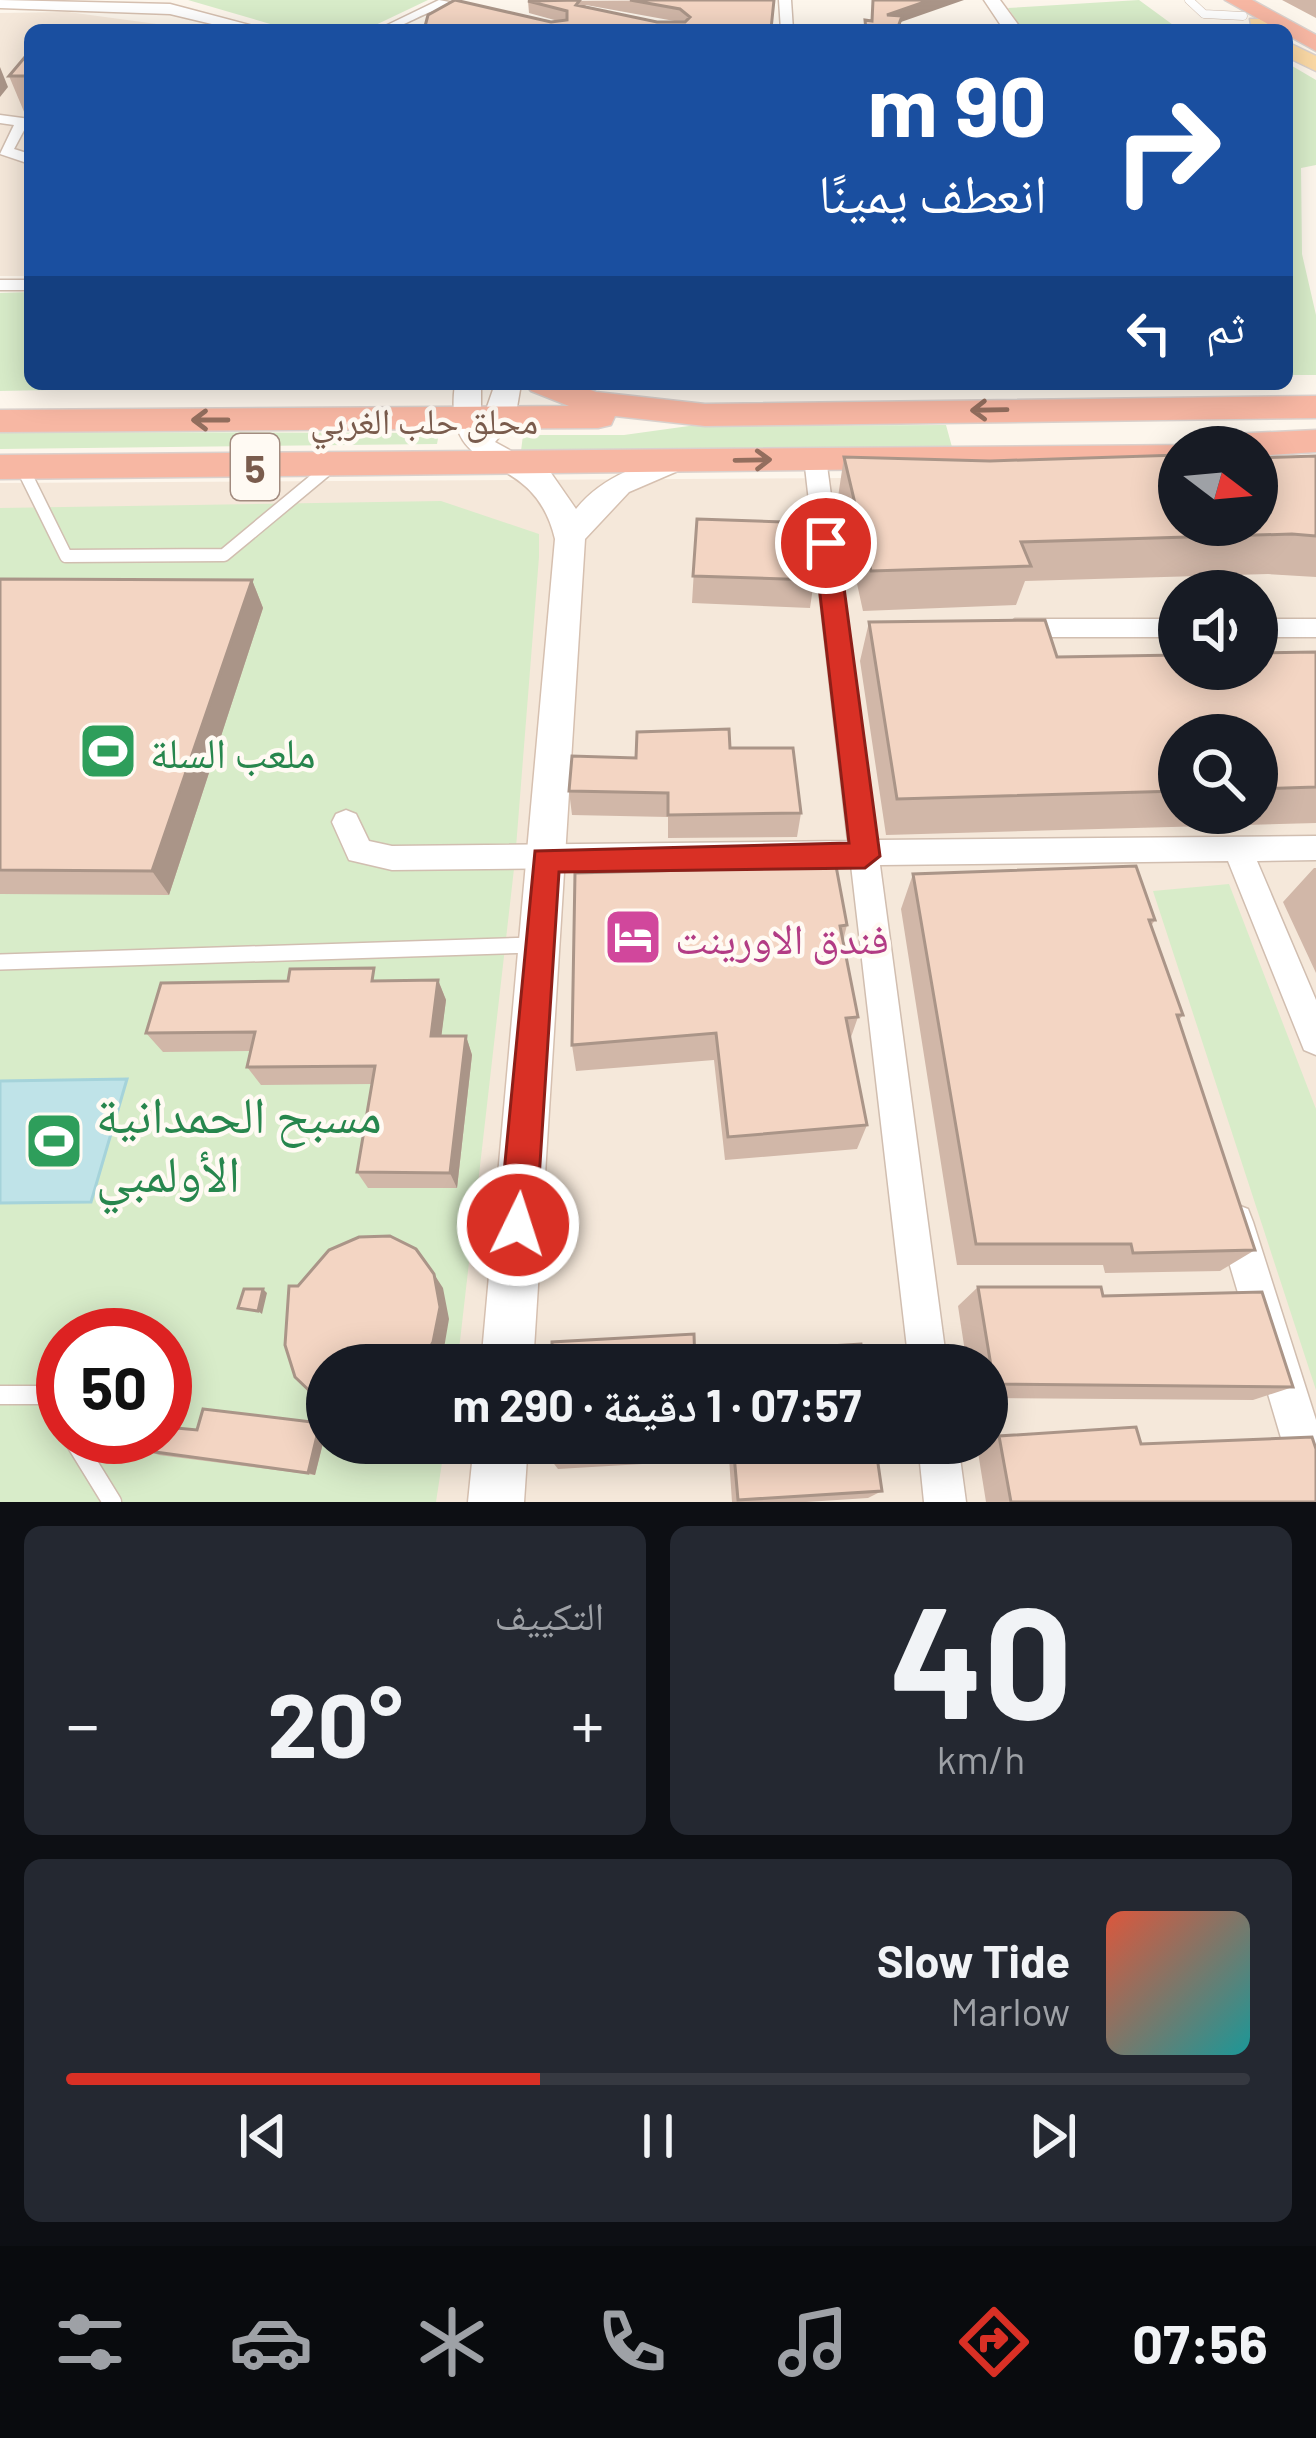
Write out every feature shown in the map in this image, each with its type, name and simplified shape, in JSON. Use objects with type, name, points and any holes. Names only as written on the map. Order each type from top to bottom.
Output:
[{"type":"highway","points":[[1214,0],[1261,24]]},
{"type":"highway","points":[[311,419],[403,390]]},
{"type":"highway","points":[[559,390],[590,402],[705,415]]},
{"type":"highway","name":"5","points":[[705,415],[1316,407]]},
{"type":"highway","name":"5","points":[[1071,409],[1316,423]]},
{"type":"highway","name":"محلق حلب الغربي","points":[[0,421],[311,419],[483,410],[705,415]]},
{"type":"highway","points":[[1278,443],[1316,441]]},
{"type":"highway","name":"5","points":[[510,464],[1158,452]]},
{"type":"highway","points":[[1278,454],[1316,454]]},
{"type":"highway","name":"محلق حلب الغربي","points":[[11,467],[510,464]]},
{"type":"main road","points":[[3,4],[168,9],[233,24]]},
{"type":"main road","points":[[168,9],[200,24]]},
{"type":"main road","points":[[371,466],[385,457],[442,455],[483,410],[510,464],[534,474],[562,504],[570,539],[509,1344]]},
{"type":"main road","points":[[570,539],[595,498],[628,479],[687,461]]},
{"type":"street","points":[[396,24],[439,4],[504,14]]},
{"type":"street","points":[[24,121],[4,151],[24,157]]},
{"type":"street","points":[[815,458],[848,628],[865,856],[925,1344]]},
{"type":"street","points":[[996,628],[1158,628]]},
{"type":"street","points":[[1278,628],[1316,628]]},
{"type":"street","points":[[346,822],[354,845],[374,857],[545,860],[1316,848]]},
{"type":"street","points":[[1238,849],[1316,1039]]},
{"type":"street","points":[[1121,851],[1136,896]]},
{"type":"street","points":[[1226,1191],[1316,1485]]},
{"type":"street","points":[[940,1464],[945,1502]]},
{"type":"lane","points":[[1189,0],[1204,14],[1255,24]]},
{"type":"lane","points":[[11,467],[66,556],[224,555],[330,467]]},
{"type":"lane","points":[[0,962],[539,945]]},
{"type":"lane","points":[[0,1395],[36,1395]]},
{"type":"lane","points":[[89,1464],[112,1502]]},
{"type":"shaded area","points":[[68,12],[157,24],[24,24],[24,276],[0,276],[0,13]]},
{"type":"shaded area","points":[[1316,475],[1316,1502],[0,1502],[0,483],[1158,476],[1158,546],[1278,546],[1278,507]]},
{"type":"green space","points":[[188,0],[428,0],[378,24],[270,24]]},
{"type":"green space","points":[[1139,0],[1172,24],[1019,24],[1008,8]]},
{"type":"green space","points":[[1293,67],[1316,80],[1316,165],[1301,168],[1302,254],[1316,315],[1316,375],[1293,375]]},
{"type":"green space","points":[[24,292],[24,390],[49,390],[0,391],[0,293]]},
{"type":"green space","points":[[946,425],[952,447],[521,451],[523,435],[624,435],[689,426]]},
{"type":"green space","points":[[0,432],[439,433],[437,444],[0,449]]},
{"type":"green space","points":[[441,501],[539,534],[515,860],[460,1344],[306,1344],[306,1464],[442,1464],[436,1502],[0,1502],[0,508]]},
{"type":"green space","points":[[1229,884],[1316,1109],[1316,1390],[1153,891]]},
{"type":"water","name":"مسبح الحمدانية الأولمبي","points":[[127,1079],[91,1202],[0,1203],[0,1081]]},
{"type":"building","points":[[455,0],[551,22],[567,20],[567,11],[528,1],[580,0],[576,5],[657,22],[685,22],[690,17],[680,9],[630,0],[774,0],[772,24],[426,24],[428,15]]},
{"type":"building","points":[[873,0],[930,0],[887,15],[902,16],[899,24],[865,24],[865,20],[872,21]]},
{"type":"building","points":[[24,58],[24,76],[9,76]]},
{"type":"building","points":[[1158,456],[1158,538],[1021,542],[1031,566],[871,571],[844,457],[990,461]]},
{"type":"building","points":[[1316,456],[1316,536],[1278,534],[1278,457]]},
{"type":"building","points":[[697,519],[811,523],[814,580],[693,576]]},
{"type":"building","name":"ملعب السلة","points":[[0,579],[252,580],[152,871],[0,870]]},
{"type":"building","points":[[1045,620],[1057,657],[1158,655],[1158,690],[1278,690],[1278,653],[1316,652],[1316,787],[1278,788],[1278,714],[1158,714],[1158,792],[897,799],[869,622]]},
{"type":"building","points":[[729,729],[730,748],[793,748],[801,813],[668,815],[668,793],[569,791],[572,756],[636,758],[637,732]]},
{"type":"building","points":[[836,866],[847,925],[840,926],[858,1017],[846,1018],[867,1125],[728,1137],[716,1033],[572,1045],[575,873]]},
{"type":"building","points":[[1136,866],[1155,920],[1149,920],[1183,1015],[1177,1015],[1255,1250],[1133,1253],[1131,1244],[976,1244],[913,874]]},
{"type":"building","points":[[374,968],[372,981],[438,980],[431,1036],[466,1036],[450,1173],[357,1172],[375,1066],[247,1067],[255,1032],[146,1033],[161,983],[288,981],[290,969]]},
{"type":"building","points":[[390,1236],[416,1249],[434,1274],[440,1307],[433,1342],[306,1344],[306,1388],[295,1377],[285,1345],[289,1286],[298,1286],[329,1250],[359,1237]]},
{"type":"building","points":[[978,1287],[1101,1287],[1103,1296],[1262,1292],[1293,1387],[1008,1384],[1008,1344],[987,1344]]},
{"type":"building","points":[[244,1289],[263,1289],[258,1311],[238,1308]]},
{"type":"building","points":[[694,1334],[694,1344],[552,1344]]},
{"type":"building","points":[[203,1409],[306,1421],[308,1473],[192,1457],[192,1430],[197,1430]]},
{"type":"building","points":[[1136,1427],[1141,1444],[1312,1437],[1316,1502],[1011,1502],[1004,1464],[1008,1464],[1008,1435]]},
{"type":"building","points":[[735,1464],[878,1464],[882,1491],[738,1500]]},
{"type":"place","name":"ملعب السلة","points":[[108,751]]},
{"type":"place","name":"فندق الاورينت","points":[[633,937]]},
{"type":"place","name":"مسبح الحمدانية الأولمبي","points":[[54,1141]]},
{"type":"route","points":[[518,1225],[545,860],[865,856],[826,543]]}]
